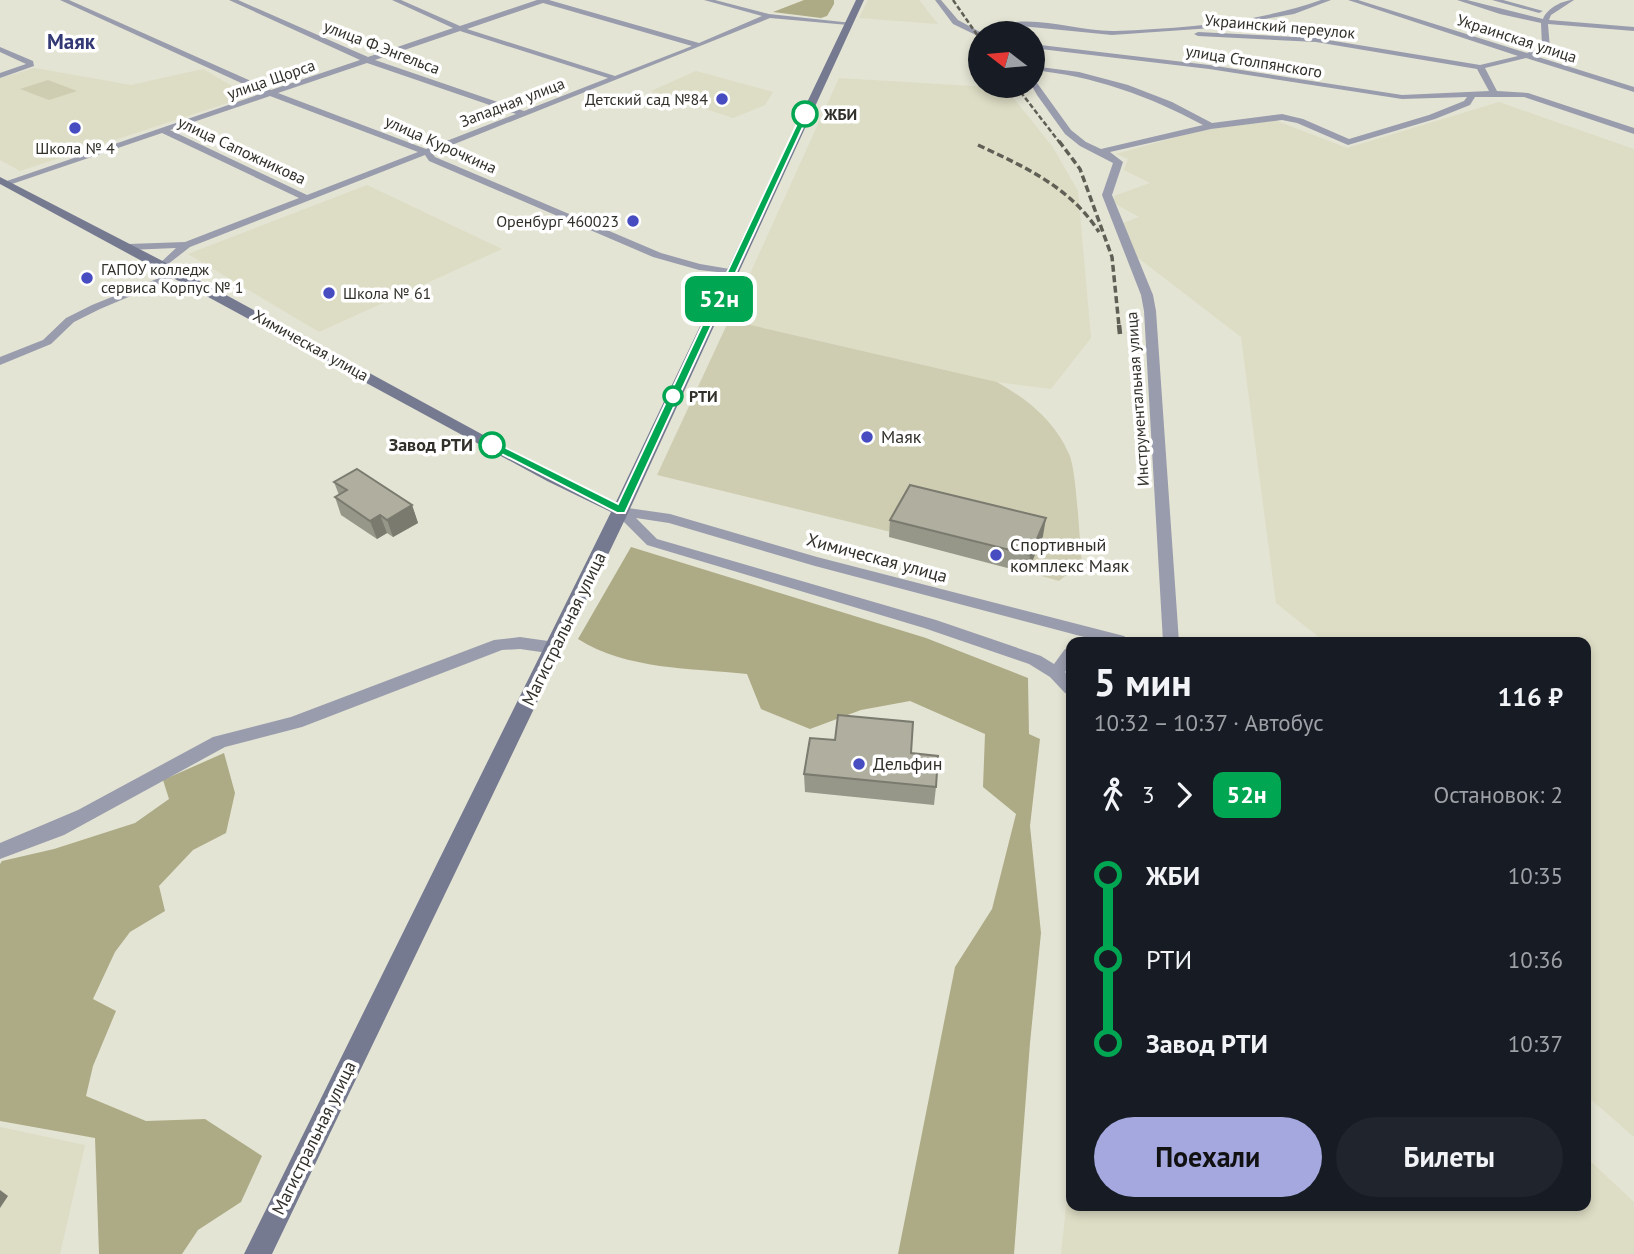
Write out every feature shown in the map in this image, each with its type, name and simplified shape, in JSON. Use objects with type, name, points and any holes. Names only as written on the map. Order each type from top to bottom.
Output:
[{"type":"street","name":"улица Курочкина","points":[[63,0],[272,94],[428,152],[432,159],[657,255],[699,267],[732,272]]},
{"type":"street","name":"улица Ф.Энгельса","points":[[232,0],[367,60],[525,114]]},
{"type":"street","points":[[395,0],[461,29],[615,78]]},
{"type":"street","name":"улица Щорса","points":[[3,182],[272,94],[543,0]]},
{"type":"street","points":[[543,0],[698,45]]},
{"type":"street","points":[[707,0],[769,16],[848,23]]},
{"type":"street","name":"Магистральная улица","points":[[258,1254],[555,649],[860,0]]},
{"type":"street","points":[[938,0],[947,15],[962,29],[968,31]]},
{"type":"street","points":[[1045,26],[1112,33],[1212,26],[1294,12],[1328,0]]},
{"type":"street","name":"Украинская улица","points":[[1351,0],[1634,90]]},
{"type":"street","points":[[1460,0],[1493,12],[1634,29]]},
{"type":"street","points":[[1495,0],[1546,18]]},
{"type":"street","points":[[1493,92],[1480,68],[1527,56],[1546,48],[1547,42],[1543,36],[1546,18],[1571,0]]},
{"type":"street","name":"Западная улица","points":[[128,247],[186,245],[309,199],[769,16]]},
{"type":"street","name":"Украинский переулок","points":[[1160,30],[1315,40],[1480,68]]},
{"type":"street","name":"улица Столпянского","points":[[1045,48],[1209,67],[1402,97],[1493,92],[1525,95],[1634,131]]},
{"type":"street","points":[[0,49],[30,63],[30,66],[0,76]]},
{"type":"street","points":[[1045,69],[1073,72],[1135,90],[1174,105],[1211,126]]},
{"type":"street","name":"улица Столпянского","points":[[1103,151],[1211,126],[1282,117],[1300,121],[1348,142],[1432,117],[1467,103],[1472,94]]},
{"type":"street","points":[[1041,98],[1081,143],[1103,151]]},
{"type":"street","name":"улица Сапожникова","points":[[163,130],[309,199]]},
{"type":"street","name":"Инструментальная улица","points":[[1103,151],[1118,162],[1107,195],[1147,295],[1150,311],[1171,637]]},
{"type":"street","name":"Химическая улица","points":[[3,182],[163,265],[552,478],[621,511],[670,519],[1080,637]]},
{"type":"street","name":"Западная улица","points":[[163,265],[186,245]]},
{"type":"street","points":[[0,361],[47,342],[70,320],[96,307],[178,274]]},
{"type":"street","name":"Химическая улица","points":[[621,511],[652,542],[930,624],[1035,660],[1056,673],[1066,684]]},
{"type":"street","points":[[0,851],[35,841],[90,814],[150,777],[222,740],[293,723],[500,644],[520,643],[555,649]]},
{"type":"street","points":[[1056,673],[1066,660]]},
{"type":"shaded area","points":[[804,0],[834,0],[834,4],[827,16],[821,18],[773,12]]},
{"type":"shaded area","points":[[868,0],[919,0],[938,24],[859,18]]},
{"type":"shaded area","name":"Школа № 4","points":[[35,68],[131,85],[203,69],[249,96],[20,171],[0,160],[0,78]]},
{"type":"shaded area","name":"Детский сад №84","points":[[696,71],[773,92],[765,105],[733,118],[651,91]]},
{"type":"shaded area","points":[[839,78],[968,86],[968,98],[1013,98],[1052,146],[1078,191],[1091,338],[1051,389],[997,382],[729,320]]},
{"type":"shaded area","points":[[48,80],[77,91],[49,100],[20,89]]},
{"type":"shaded area","points":[[1499,102],[1634,149],[1634,1137],[1591,1099],[1591,637],[1319,637],[1276,603],[1241,337],[1137,257],[1123,223],[1139,217],[1114,203],[1114,196],[1150,183],[1124,170],[1128,159],[1116,154],[1194,132],[1272,119],[1347,148]]},
{"type":"shaded area","name":"Школа № 61","points":[[367,185],[502,249],[319,332],[188,254]]},
{"type":"shaded area","name":"Маяк","points":[[729,320],[997,382],[1019,396],[1048,421],[1069,454],[1076,490],[1082,562],[1059,581],[891,532],[657,475]]},
{"type":"shaded area","points":[[631,547],[926,638],[1028,678],[1029,734],[1040,739],[1030,826],[1041,933],[1014,1254],[898,1254],[955,967],[992,909],[1016,814],[983,787],[985,734],[910,701],[861,710],[810,729],[761,709],[747,674],[638,662],[617,657],[578,639]]},
{"type":"shaded area","points":[[224,753],[235,793],[226,833],[193,850],[159,886],[165,911],[130,932],[115,952],[93,999],[116,1011],[93,1066],[86,1096],[146,1121],[205,1119],[262,1156],[241,1202],[198,1230],[182,1254],[99,1254],[95,1138],[0,1121],[0,864],[2,861],[54,849],[135,823],[169,799],[163,780]]},
{"type":"shaded area","points":[[0,1127],[85,1145],[60,1254],[0,1254]]},
{"type":"shaded area","points":[[1591,1162],[1634,1202],[1634,1254],[1061,1254],[1066,1208],[1066,1211],[1591,1211]]},
{"type":"building","points":[[357,469],[412,505],[387,520],[380,515],[370,521],[335,497],[347,490],[334,482]]},
{"type":"building","points":[[910,485],[1046,518],[1030,555],[890,520]]},
{"type":"building","name":"Дельфин","points":[[838,715],[913,722],[911,753],[938,756],[936,787],[804,774],[810,738],[835,740]]},
{"type":"railway","points":[[953,0],[968,22]]},
{"type":"railway","points":[[1025,98],[1060,143]]},
{"type":"railway","points":[[1059,141],[1080,169],[1112,257],[1119,326]]},
{"type":"railway","points":[[978,145],[1029,170],[1060,190],[1099,232]]},
{"type":"railway","points":[[1119,325],[1120,334]]},
{"type":"bus line","name":"52н","points":[[492,445],[621,511],[805,114]]},
{"type":"place","name":"Детский сад №84","points":[[722,99]]},
{"type":"place","name":"ЖБИ","points":[[805,114]]},
{"type":"place","name":"Школа № 4","points":[[75,128]]},
{"type":"place","name":"Оренбург 460023","points":[[633,221]]},
{"type":"place","name":"ГАПОУ колледж сервиса Корпус № 1","points":[[87,278]]},
{"type":"place","name":"Школа № 61","points":[[329,293]]},
{"type":"place","name":"РТИ","points":[[673,396]]},
{"type":"place","name":"Маяк","points":[[867,437]]},
{"type":"place","name":"Завод РТИ","points":[[492,445]]},
{"type":"place","name":"Спортивный комплекс Маяк","points":[[996,555]]},
{"type":"place","name":"Дельфин","points":[[859,764]]},
{"type":"district","name":"Маяк","points":[[71,42]]}]
